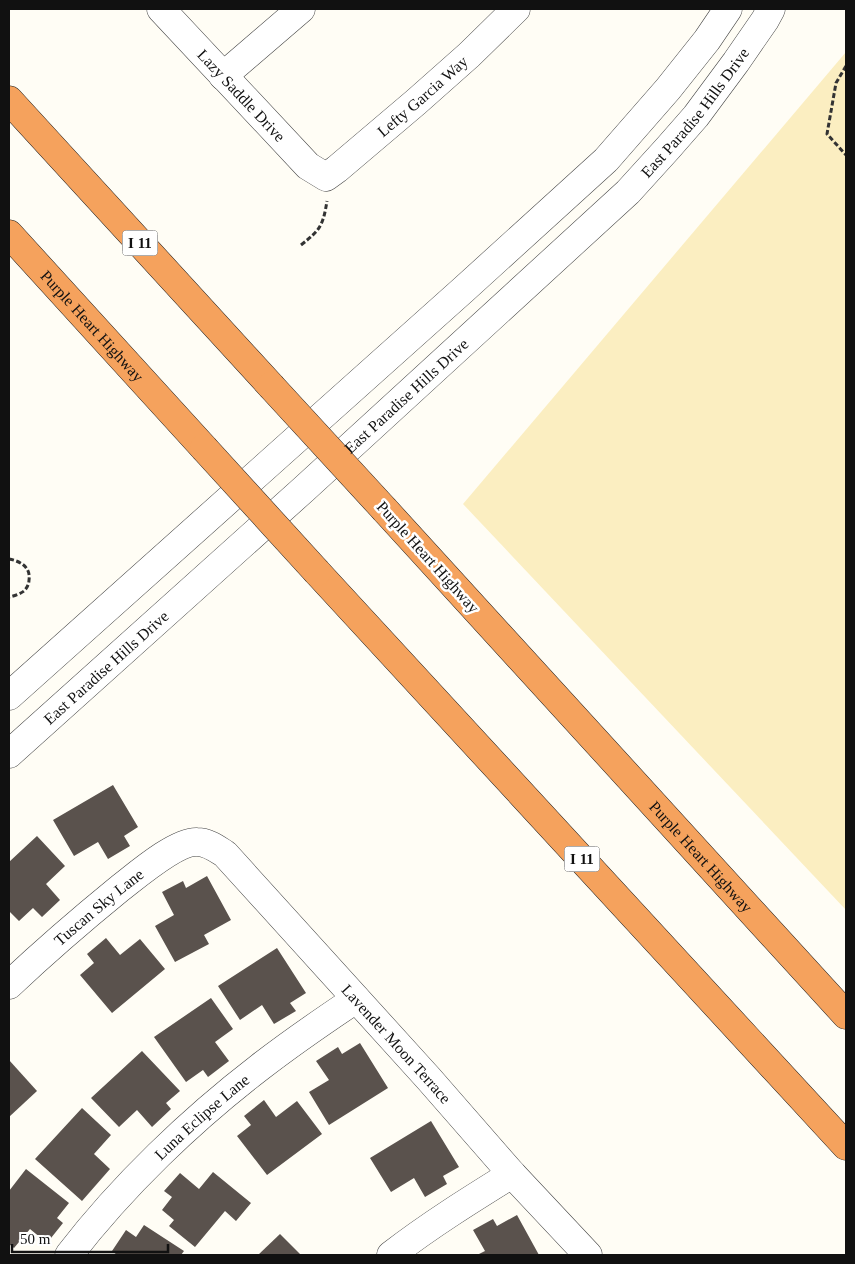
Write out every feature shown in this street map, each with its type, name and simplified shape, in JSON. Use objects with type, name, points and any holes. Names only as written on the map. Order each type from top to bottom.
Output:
[{"type":"highway","name":"Purple Heart Highway","points":[[9,100],[846,1015]]},
{"type":"highway","name":"Purple Heart Highway","points":[[9,234],[317,572],[846,1146]]},
{"type":"street","name":"Lazy Saddle Drive","points":[[161,9],[308,166],[326,189]]},
{"type":"street","points":[[223,76],[301,9]]},
{"type":"street","name":"Lefty Garcia Way","points":[[326,189],[337,169],[469,55],[516,9]]},
{"type":"street","name":"East Paradise Hills Drive","points":[[9,696],[448,304],[606,160],[668,89],[707,40],[728,9]]},
{"type":"street","name":"East Paradise Hills Drive","points":[[9,754],[304,490],[628,192],[696,116],[736,62],[771,9]]},
{"type":"street","name":"Tuscan Sky Lane","points":[[11,979],[140,872],[172,850],[185,844],[198,842]]},
{"type":"street","name":"Lavender Moon Terrace","points":[[198,842],[210,845],[225,854],[512,1174],[588,1255]]},
{"type":"street","name":"Luna Eclipse Lane","points":[[68,1255],[131,1183],[202,1115],[259,1068],[356,999]]},
{"type":"street","points":[[391,1255],[461,1205],[512,1174]]},
{"type":"path","points":[[846,66],[836,83],[827,134],[846,156]]},
{"type":"path","points":[[301,245],[316,233],[322,224],[326,189]]},
{"type":"path","points":[[9,559],[17,560],[23,564],[28,569],[30,576],[29,584],[25,590],[16,596],[9,597]]},
{"type":"sand","points":[[846,52],[846,910],[463,504]]},
{"type":"building","points":[[113,785],[138,827],[124,836],[130,846],[108,859],[98,842],[74,856],[53,820]]},
{"type":"building","points":[[37,836],[65,866],[46,884],[60,900],[42,917],[33,908],[19,921],[9,911],[9,862]]},
{"type":"building","points":[[207,876],[231,920],[204,935],[209,944],[175,962],[155,926],[174,915],[162,892],[183,881],[186,888]]},
{"type":"building","points":[[106,938],[120,955],[140,939],[165,969],[112,1013],[80,975],[94,963],[87,954]]},
{"type":"building","points":[[277,948],[306,993],[290,1003],[296,1011],[274,1024],[262,1005],[240,1020],[218,986]]},
{"type":"building","points":[[211,998],[233,1029],[215,1042],[229,1061],[208,1077],[203,1070],[186,1082],[154,1037]]},
{"type":"building","points":[[360,1043],[388,1088],[329,1125],[309,1092],[329,1080],[316,1061],[338,1047],[342,1054]]},
{"type":"building","points":[[142,1051],[180,1091],[166,1103],[171,1109],[152,1127],[137,1110],[119,1127],[91,1098]]},
{"type":"building","points":[[9,1060],[37,1091],[9,1117]]},
{"type":"building","points":[[264,1100],[276,1117],[297,1101],[322,1134],[267,1175],[237,1136],[251,1125],[244,1116]]},
{"type":"building","points":[[82,1108],[111,1135],[94,1154],[110,1169],[82,1201],[35,1159]]},
{"type":"building","points":[[431,1121],[459,1167],[443,1176],[447,1184],[425,1197],[414,1178],[391,1192],[370,1158]]},
{"type":"building","points":[[26,1169],[69,1203],[57,1218],[63,1223],[47,1243],[30,1229],[14,1248],[9,1244],[9,1191]]},
{"type":"building","points":[[213,1172],[251,1203],[236,1221],[225,1211],[195,1247],[169,1226],[174,1220],[162,1210],[172,1197],[164,1191],[180,1173],[199,1189]]},
{"type":"building","points":[[517,1215],[539,1255],[477,1255],[485,1251],[473,1230],[493,1219],[497,1226]]},
{"type":"building","points":[[144,1225],[184,1251],[181,1255],[117,1255],[112,1251],[126,1230],[136,1237]]},
{"type":"building","points":[[280,1234],[301,1255],[258,1255]]}]
